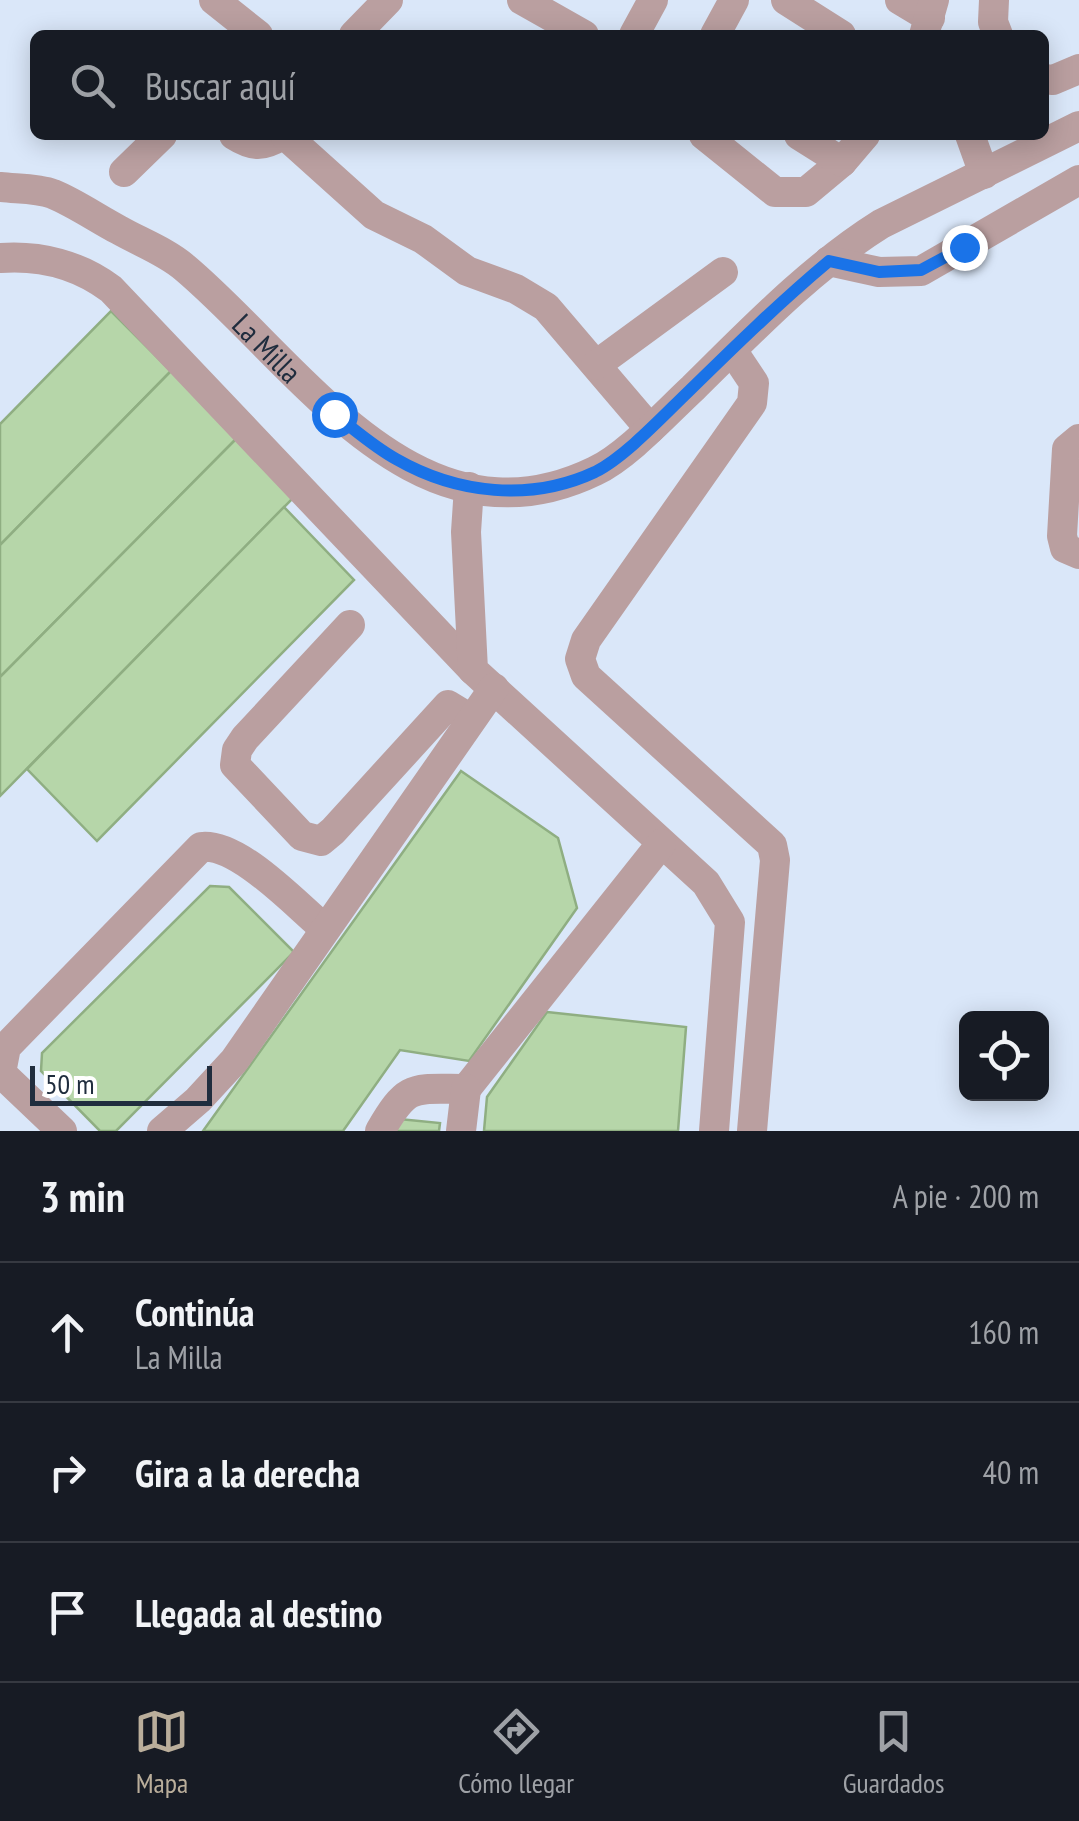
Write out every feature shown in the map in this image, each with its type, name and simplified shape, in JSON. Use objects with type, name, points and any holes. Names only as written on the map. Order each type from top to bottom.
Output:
[{"type":"street","points":[[214,0],[252,30]]},
{"type":"street","points":[[359,30],[388,0]]},
{"type":"street","points":[[522,0],[575,30]]},
{"type":"street","points":[[637,30],[654,0]]},
{"type":"street","points":[[786,0],[833,30]]},
{"type":"street","points":[[900,0],[929,18]]},
{"type":"street","points":[[994,0],[996,30]]},
{"type":"street","points":[[1049,80],[1079,69]]},
{"type":"street","name":"La Milla","points":[[0,187],[51,193],[183,265],[346,424],[395,459],[469,488],[541,490],[599,470],[650,429],[829,261],[881,224],[1079,126]]},
{"type":"street","points":[[124,172],[157,140]]},
{"type":"street","points":[[243,140],[254,146],[275,140]]},
{"type":"street","points":[[290,140],[374,216],[423,239],[467,272],[516,289],[546,307],[650,429]]},
{"type":"street","points":[[710,140],[776,192],[806,192],[842,162],[861,140]]},
{"type":"street","points":[[807,140],[842,162]]},
{"type":"street","points":[[972,140],[984,174]]},
{"type":"street","points":[[829,261],[879,272],[921,270],[1079,180]]},
{"type":"street","points":[[0,258],[59,263],[92,275],[110,289],[483,679],[706,883],[730,922],[714,1131]]},
{"type":"street","points":[[596,365],[723,272]]},
{"type":"street","points":[[732,350],[754,383],[752,403],[586,640],[580,659],[586,676],[772,845],[775,860],[752,1131]]},
{"type":"street","points":[[1079,439],[1067,450],[1062,536],[1066,548],[1079,554]]},
{"type":"street","points":[[162,1131],[198,1100],[234,1060],[472,719],[483,679],[466,532],[469,488]]},
{"type":"street","points":[[350,625],[237,750],[235,765],[302,836],[321,841],[333,831],[448,705],[472,719]]},
{"type":"street","points":[[462,1131],[466,1089],[661,844]]},
{"type":"street","points":[[62,1131],[2,1072],[6,1047],[201,847],[213,845],[238,856],[325,929]]},
{"type":"street","points":[[380,1131],[400,1098],[417,1089],[466,1089]]},
{"type":"building","points":[[111,311],[171,371],[0,545],[0,424]]},
{"type":"building","points":[[171,371],[238,437],[0,677],[0,545]]},
{"type":"building","points":[[238,437],[296,495],[0,796],[0,677]]},
{"type":"building","points":[[284,507],[354,580],[97,841],[27,769]]},
{"type":"building","points":[[461,771],[558,838],[577,908],[469,1061],[400,1050],[343,1131],[203,1131]]},
{"type":"building","points":[[210,886],[229,887],[294,952],[116,1131],[100,1131],[41,1071],[42,1053]]},
{"type":"building","points":[[547,1012],[686,1027],[678,1131],[484,1131],[487,1097]]},
{"type":"building","points":[[399,1119],[440,1123],[439,1131],[393,1131]]},
{"type":"route","points":[[334,414],[395,459],[428,475],[469,488],[541,490],[599,470],[650,429],[829,261],[879,272],[921,270],[964,247]]}]
